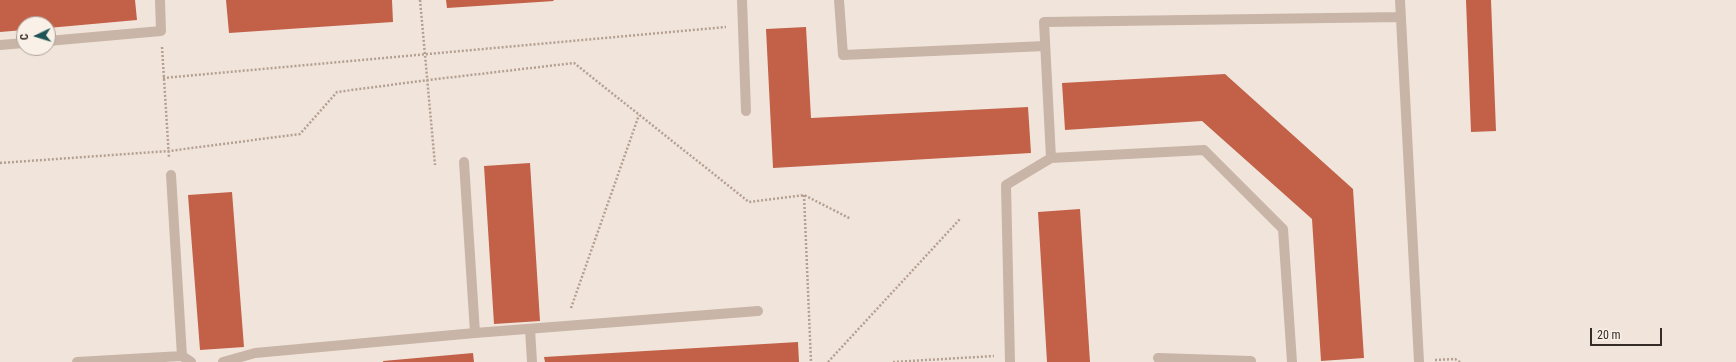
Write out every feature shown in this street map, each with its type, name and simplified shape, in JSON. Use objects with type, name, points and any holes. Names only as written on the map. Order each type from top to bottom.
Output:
[{"type":"street","points":[[56,40],[161,31],[160,0]]},
{"type":"street","points":[[742,0],[746,110]]},
{"type":"street","points":[[839,0],[843,56],[1045,46]]},
{"type":"street","points":[[1400,0],[1418,362]]},
{"type":"street","points":[[1051,158],[1044,22],[1401,17]]},
{"type":"street","points":[[0,45],[16,44]]},
{"type":"street","points":[[1010,359],[1006,185],[1051,158],[1204,150],[1283,228],[1292,362]]},
{"type":"street","points":[[464,162],[475,333]]},
{"type":"street","points":[[77,362],[187,359],[171,175]]},
{"type":"street","points":[[223,362],[255,353],[475,333],[758,311]]},
{"type":"street","points":[[530,329],[532,362]]},
{"type":"street","points":[[1158,358],[1252,362]]},
{"type":"path","points":[[420,0],[436,165]]},
{"type":"path","points":[[163,78],[743,26]]},
{"type":"path","points":[[161,31],[163,78],[171,175]]},
{"type":"path","points":[[0,163],[169,151],[300,134],[337,92],[574,63],[749,202],[804,195],[851,219]]},
{"type":"path","points":[[564,327],[639,115]]},
{"type":"path","points":[[804,195],[811,362]]},
{"type":"path","points":[[828,362],[960,219]]},
{"type":"path","points":[[893,362],[1010,359]]},
{"type":"path","points":[[1431,362],[1436,360],[1455,359],[1460,362]]},
{"type":"building","points":[[0,0],[135,0],[137,20],[56,27],[56,16],[16,16],[16,31],[0,32]]},
{"type":"building","points":[[226,0],[392,0],[393,22],[229,33]]},
{"type":"building","points":[[446,0],[553,0],[554,1],[447,8]]},
{"type":"building","points":[[1466,0],[1491,0],[1496,131],[1471,132]]},
{"type":"building","points":[[806,27],[811,118],[1028,107],[1031,153],[773,168],[766,29]]},
{"type":"building","points":[[1225,74],[1353,189],[1364,358],[1321,361],[1312,219],[1202,121],[1065,130],[1062,83]]},
{"type":"building","points":[[530,163],[540,321],[494,324],[484,166]]},
{"type":"building","points":[[232,192],[244,347],[200,350],[188,195]]},
{"type":"building","points":[[1080,209],[1090,362],[1047,362],[1038,212]]},
{"type":"building","points":[[798,342],[799,362],[545,362],[544,357]]},
{"type":"building","points":[[473,353],[474,362],[383,362],[383,361]]}]
